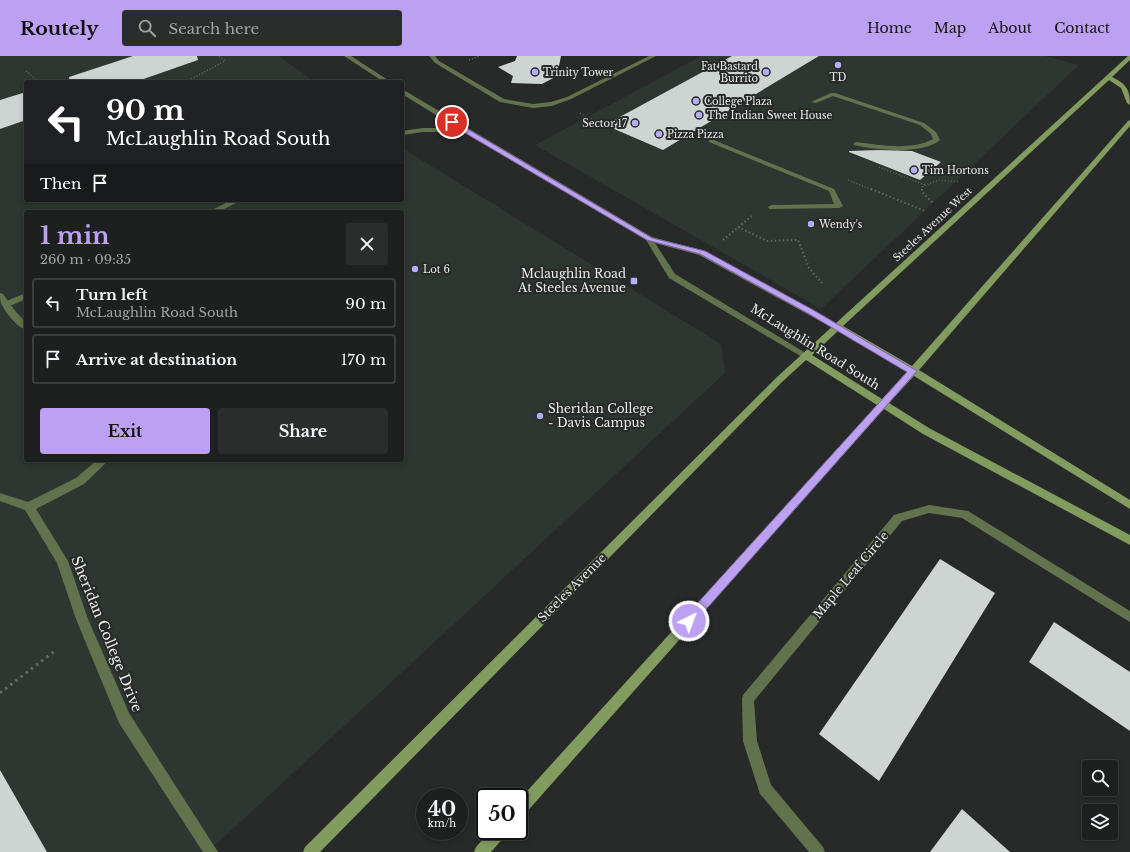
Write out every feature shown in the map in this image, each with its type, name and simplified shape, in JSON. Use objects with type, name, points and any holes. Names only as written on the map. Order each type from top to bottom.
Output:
[{"type":"main road","name":"Steeles Avenue West","points":[[836,326],[1130,57]]},
{"type":"main road","points":[[1108,77],[1120,82],[1127,90],[1130,103]]},
{"type":"main road","points":[[528,800],[913,371],[1130,122]]},
{"type":"main road","name":"Steeles Avenue","points":[[310,852],[734,424],[836,326]]},
{"type":"main road","name":"McLaughlin Road South","points":[[836,326],[955,396],[1130,505]]},
{"type":"main road","name":"McLaughlin Road South","points":[[805,355],[926,431],[1130,540]]},
{"type":"main road","points":[[481,852],[492,840]]},
{"type":"street","points":[[347,56],[385,80]]},
{"type":"street","points":[[432,56],[437,62],[493,96],[509,102],[533,106],[552,104],[569,98],[653,56]]},
{"type":"street","name":"McLaughlin Road South","points":[[404,92],[464,130],[649,239],[702,253],[836,326]]},
{"type":"street","points":[[814,102],[833,94],[922,124],[934,133],[938,140],[927,146],[874,147],[856,144]]},
{"type":"street","points":[[404,133],[423,130],[464,130]]},
{"type":"street","points":[[711,141],[832,190],[839,206],[772,207]]},
{"type":"street","points":[[216,210],[234,202]]},
{"type":"street","name":"McLaughlin Road South","points":[[649,239],[672,276],[805,355]]},
{"type":"street","points":[[0,296],[13,314],[24,324]]},
{"type":"street","points":[[7,304],[24,297]]},
{"type":"street","points":[[0,497],[29,507],[80,481],[102,462]]},
{"type":"street","name":"Sheridan College Drive","points":[[29,507],[62,561],[82,619],[124,718],[211,852]]},
{"type":"street","name":"Maple Leaf Circle","points":[[818,852],[765,789],[750,742],[748,699],[898,518],[929,509],[964,514],[1130,617]]},
{"type":"path","points":[[190,80],[226,61],[220,56]]},
{"type":"path","points":[[26,71],[37,80]]},
{"type":"path","points":[[876,166],[925,185],[939,180],[959,182]]},
{"type":"path","points":[[844,178],[925,210]]},
{"type":"path","points":[[925,185],[923,186],[922,192],[934,204]]},
{"type":"path","points":[[723,240],[754,214]]},
{"type":"path","points":[[738,227],[767,241],[798,240],[810,268],[822,283]]},
{"type":"path","points":[[0,692],[56,650]]},
{"type":"shaded area","name":"Sheridan College - Davis Campus","points":[[0,56],[279,56],[312,80],[24,80],[24,202],[404,202],[404,149],[721,344],[725,373],[208,852],[0,852]]},
{"type":"shaded area","name":"College Plaza","points":[[701,56],[1045,56],[1079,65],[821,309],[535,145]]},
{"type":"building","points":[[133,56],[197,56],[198,60],[141,80],[70,80],[69,77]]},
{"type":"building","name":"Trinity Tower","points":[[517,56],[561,56],[557,76],[542,84],[511,83],[513,76],[498,67],[515,61]]},
{"type":"building","name":"College Plaza","points":[[732,56],[819,56],[663,150],[605,125]]},
{"type":"building","points":[[24,93],[24,121],[0,129],[0,100]]},
{"type":"building","name":"Tim Hortons","points":[[879,150],[912,151],[941,162],[920,180],[849,152]]},
{"type":"building","points":[[940,559],[995,593],[879,781],[819,734]]},
{"type":"building","points":[[1054,622],[1130,672],[1130,731],[1029,662]]},
{"type":"building","points":[[0,770],[47,852],[0,852]]},
{"type":"building","points":[[962,809],[1010,852],[930,852]]},
{"type":"place","name":"TD","points":[[838,65]]},
{"type":"place","name":"Trinity Tower","points":[[535,72]]},
{"type":"place","name":"Fat Bastard Burrito","points":[[766,72]]},
{"type":"place","name":"College Plaza","points":[[696,101]]},
{"type":"place","name":"The Indian Sweet House","points":[[699,115]]},
{"type":"place","name":"Sector 17","points":[[635,123]]},
{"type":"place","name":"Pizza Pizza","points":[[659,134]]},
{"type":"place","name":"Tim Hortons","points":[[914,170]]},
{"type":"place","name":"Wendy's","points":[[811,224]]},
{"type":"place","name":"Lot 6","points":[[415,269]]},
{"type":"place","name":"Mclaughlin Road At Steeles Avenue","points":[[634,281]]},
{"type":"place","name":"Sheridan College - Davis Campus","points":[[540,416]]},
{"type":"route","points":[[452,122],[649,239],[702,253],[812,312],[913,371],[689,621]]}]
